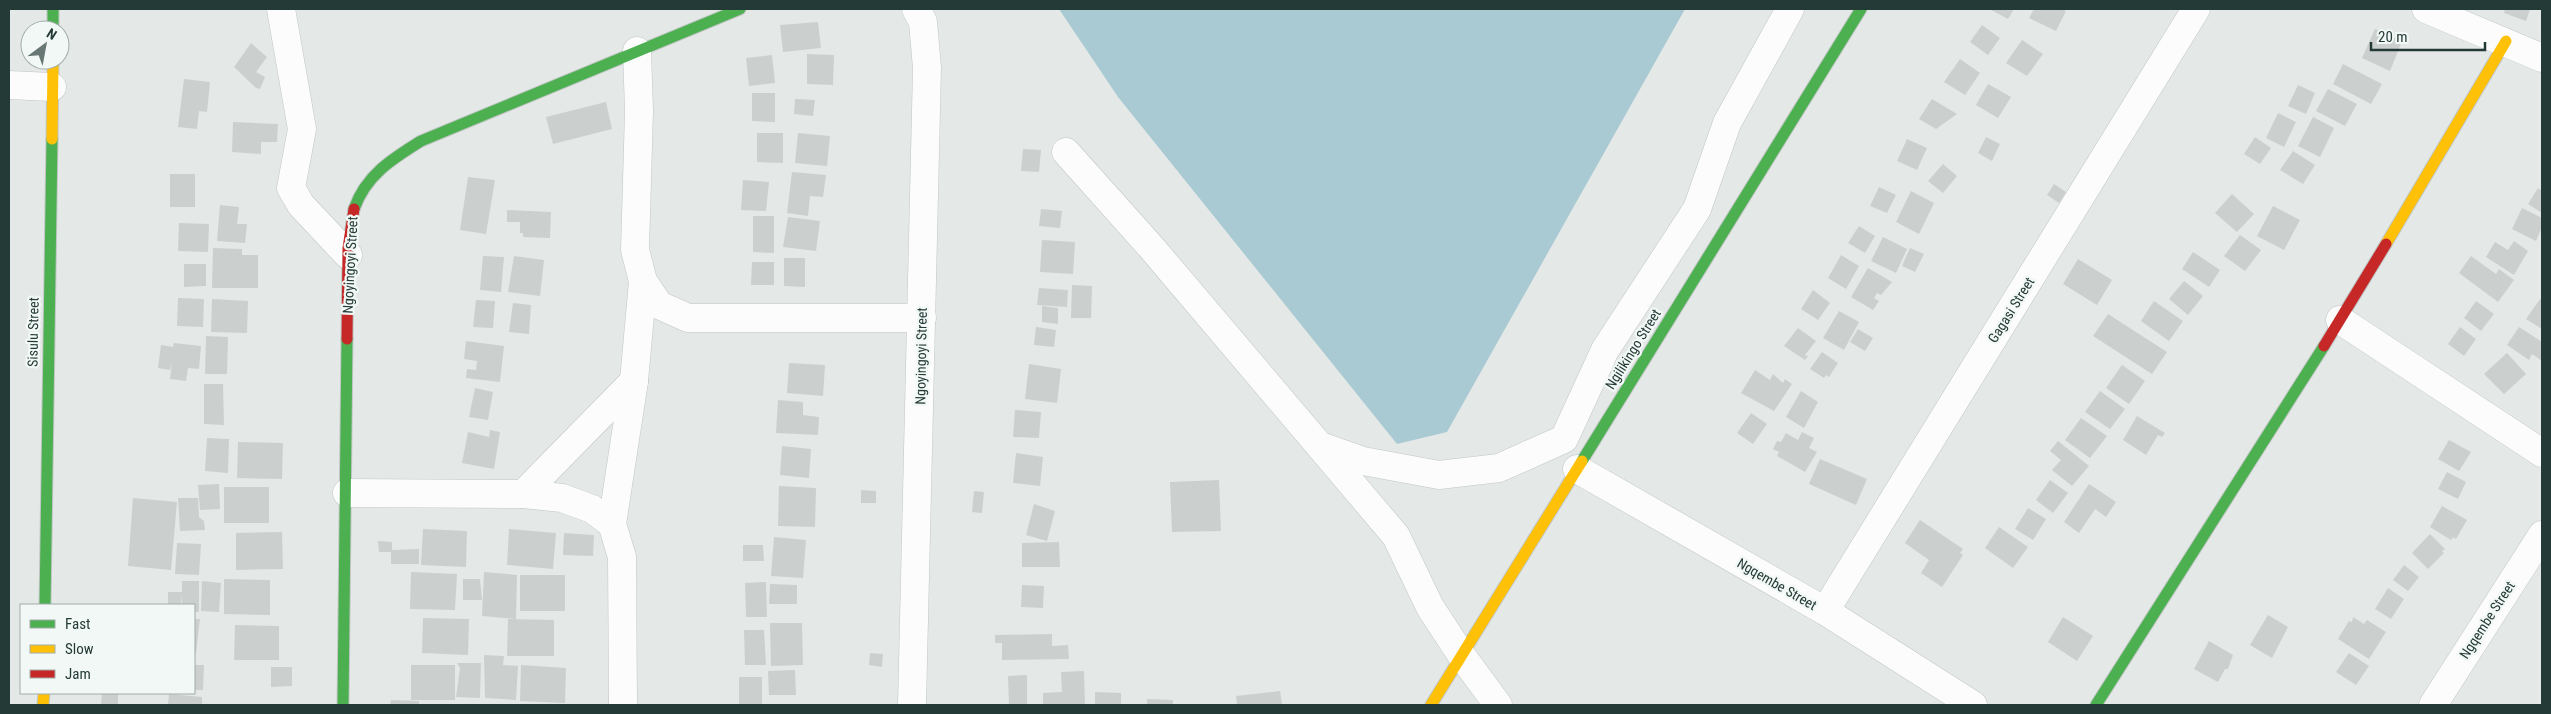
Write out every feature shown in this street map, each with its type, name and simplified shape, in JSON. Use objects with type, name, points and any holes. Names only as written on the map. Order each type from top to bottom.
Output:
[{"type":"street","points":[[281,9],[302,129],[291,188],[301,205],[348,255]]},
{"type":"street","name":"Ngoyingoyi Street","points":[[343,705],[347,492],[348,255],[350,217],[359,190],[382,166],[421,141],[740,9]]},
{"type":"street","name":"Ngoyingoyi Street","points":[[912,705],[927,68],[922,22],[916,9]]},
{"type":"street","points":[[1320,446],[1363,461],[1439,475],[1499,468],[1564,439],[1605,350],[1697,209],[1727,123],[1790,9]]},
{"type":"street","name":"Ngilikingo Street","points":[[1431,705],[1861,9]]},
{"type":"street","name":"Gagasi Street","points":[[1825,611],[2196,9]]},
{"type":"street","points":[[2426,9],[2506,41],[2542,58]]},
{"type":"street","points":[[2096,705],[2153,620],[2340,320],[2452,137],[2506,41]]},
{"type":"street","points":[[637,51],[639,111],[635,250],[643,281],[659,305],[688,318],[922,318]]},
{"type":"street","name":"Sisulu Street","points":[[45,604],[52,70]]},
{"type":"street","points":[[9,85],[52,87]]},
{"type":"street","points":[[1066,152],[1396,536],[1430,607],[1462,656],[1498,705]]},
{"type":"street","points":[[623,705],[622,557],[612,524],[634,381],[643,281]]},
{"type":"street","points":[[2340,320],[2542,453]]},
{"type":"street","points":[[523,494],[634,381]]},
{"type":"street","name":"Ngqembe Street","points":[[1577,469],[1825,611],[1973,705]]},
{"type":"street","points":[[347,492],[523,494],[562,498],[592,508],[612,524]]},
{"type":"street","name":"Ngqembe Street","points":[[2433,705],[2542,535]]},
{"type":"water","points":[[1059,9],[1685,9],[1447,432],[1397,444],[1118,97]]},
{"type":"building","points":[[1989,9],[2014,9],[2008,19]]},
{"type":"building","points":[[2034,9],[2062,9],[2066,11],[2056,31],[2029,18]]},
{"type":"building","points":[[2505,9],[2530,9],[2526,21],[2504,13]]},
{"type":"building","points":[[818,22],[821,48],[783,52],[780,25]]},
{"type":"building","points":[[1982,25],[2000,38],[1988,55],[1970,42]]},
{"type":"building","points":[[2375,29],[2402,41],[2390,71],[2362,58]]},
{"type":"building","points":[[2022,40],[2043,54],[2027,76],[2006,63]]},
{"type":"building","points":[[251,43],[267,57],[256,72],[265,77],[260,89],[256,88],[234,67]]},
{"type":"building","points":[[807,54],[834,55],[833,85],[807,84]]},
{"type":"building","points":[[772,55],[775,83],[749,86],[746,58]]},
{"type":"building","points":[[1960,59],[1980,73],[1965,95],[1944,82]]},
{"type":"building","points":[[2343,64],[2382,84],[2371,104],[2333,84]]},
{"type":"building","points":[[184,79],[210,82],[207,112],[199,111],[197,129],[178,127]]},
{"type":"building","points":[[1988,84],[2011,97],[1998,118],[1976,105]]},
{"type":"building","points":[[2298,85],[2315,93],[2306,114],[2288,106]]},
{"type":"building","points":[[2328,89],[2357,104],[2345,126],[2316,111]]},
{"type":"building","points":[[752,93],[775,93],[775,122],[752,121]]},
{"type":"building","points":[[795,99],[815,100],[813,116],[794,114]]},
{"type":"building","points":[[1932,99],[1957,114],[1936,129],[1919,119]]},
{"type":"building","points":[[606,102],[612,129],[553,144],[546,117]]},
{"type":"building","points":[[2278,113],[2296,122],[2284,147],[2266,138]]},
{"type":"building","points":[[2313,117],[2334,128],[2320,157],[2298,146]]},
{"type":"building","points":[[233,122],[278,124],[277,142],[261,142],[261,154],[232,152]]},
{"type":"building","points":[[757,133],[783,133],[783,163],[757,162]]},
{"type":"building","points":[[798,133],[830,136],[827,166],[795,163]]},
{"type":"building","points":[[1986,137],[2000,144],[1992,161],[1978,153]]},
{"type":"building","points":[[2255,137],[2271,148],[2260,164],[2244,154]]},
{"type":"building","points":[[1907,139],[1927,148],[1917,170],[1897,161]]},
{"type":"building","points":[[1023,149],[1041,150],[1039,172],[1021,171]]},
{"type":"building","points":[[2293,151],[2315,165],[2303,184],[2280,170]]},
{"type":"building","points":[[1943,164],[1957,176],[1943,193],[1928,181]]},
{"type":"building","points":[[792,172],[826,175],[823,197],[810,196],[808,216],[787,213]]},
{"type":"building","points":[[170,174],[195,174],[195,207],[170,207]]},
{"type":"building","points":[[468,177],[495,180],[486,234],[460,230]]},
{"type":"building","points":[[743,180],[769,182],[766,211],[741,210]]},
{"type":"building","points":[[2054,184],[2066,192],[2059,203],[2047,195]]},
{"type":"building","points":[[1879,187],[1896,195],[1887,213],[1870,206]]},
{"type":"building","points":[[2538,188],[2542,191],[2542,213],[2528,204]]},
{"type":"building","points":[[1911,191],[1934,203],[1919,234],[1896,222]]},
{"type":"building","points":[[2232,194],[2254,214],[2237,232],[2215,213]]},
{"type":"building","points":[[220,205],[239,207],[237,224],[247,224],[245,243],[217,241]]},
{"type":"building","points":[[2273,206],[2300,220],[2284,250],[2257,236]]},
{"type":"building","points":[[2522,208],[2542,218],[2542,227],[2536,241],[2512,229]]},
{"type":"building","points":[[1041,209],[1062,211],[1060,228],[1039,226]]},
{"type":"building","points":[[507,210],[551,212],[550,238],[523,237],[523,233],[520,233],[520,222],[507,222]]},
{"type":"building","points":[[753,216],[774,216],[774,253],[753,252]]},
{"type":"building","points":[[788,217],[820,221],[816,251],[783,247]]},
{"type":"building","points":[[179,223],[209,224],[208,252],[178,251]]},
{"type":"building","points":[[1859,226],[1875,236],[1865,253],[1848,243]]},
{"type":"building","points":[[2240,235],[2261,250],[2245,271],[2224,256]]},
{"type":"building","points":[[1883,237],[1907,249],[1896,273],[1871,261]]},
{"type":"building","points":[[1042,240],[1075,242],[1073,274],[1040,272]]},
{"type":"building","points":[[2514,241],[2528,251],[2514,275],[2486,257],[2495,242],[2508,250]]},
{"type":"building","points":[[213,248],[242,249],[242,255],[258,255],[258,288],[212,288]]},
{"type":"building","points":[[1910,248],[1924,254],[1915,272],[1902,266]]},
{"type":"building","points":[[2193,252],[2220,270],[2209,287],[2182,269]]},
{"type":"building","points":[[1841,255],[1859,266],[1846,289],[1828,278]]},
{"type":"building","points":[[483,256],[504,257],[501,292],[480,290]]},
{"type":"building","points":[[514,256],[544,260],[540,296],[508,292]]},
{"type":"building","points":[[2471,256],[2496,274],[2499,269],[2514,280],[2498,302],[2459,273]]},
{"type":"building","points":[[784,258],[805,258],[805,287],[784,286]]},
{"type":"building","points":[[2078,259],[2112,280],[2097,305],[2063,284]]},
{"type":"building","points":[[752,262],[774,262],[774,285],[751,285]]},
{"type":"building","points":[[184,264],[206,264],[206,286],[184,287]]},
{"type":"building","points":[[1868,268],[1892,282],[1881,295],[1877,293],[1874,298],[1879,301],[1873,310],[1851,297]]},
{"type":"building","points":[[2184,281],[2203,296],[2188,315],[2169,299]]},
{"type":"building","points":[[1072,285],[1092,286],[1091,318],[1071,318]]},
{"type":"building","points":[[1039,288],[1068,290],[1067,307],[1037,305]]},
{"type":"building","points":[[1813,290],[1830,303],[1818,320],[1801,309]]},
{"type":"building","points":[[178,298],[204,299],[203,327],[177,326]]},
{"type":"building","points":[[212,299],[248,301],[247,333],[211,332]]},
{"type":"building","points":[[2540,299],[2542,301],[2542,329],[2526,319]]},
{"type":"building","points":[[476,300],[495,301],[493,328],[473,327]]},
{"type":"building","points":[[2154,301],[2183,321],[2169,341],[2141,321]]},
{"type":"building","points":[[2476,301],[2494,314],[2481,331],[2464,318]]},
{"type":"building","points":[[513,303],[531,305],[529,334],[509,332]]},
{"type":"building","points":[[1042,306],[1058,308],[1058,324],[1042,322]]},
{"type":"building","points":[[1839,311],[1859,322],[1844,350],[1823,338]]},
{"type":"building","points":[[2108,314],[2167,352],[2152,374],[2093,336]]},
{"type":"building","points":[[1036,327],[1056,330],[1054,347],[1034,345]]},
{"type":"building","points":[[2460,327],[2476,339],[2464,356],[2448,344]]},
{"type":"building","points":[[2519,327],[2542,342],[2542,361],[2532,354],[2529,360],[2507,345]]},
{"type":"building","points":[[1798,328],[1816,341],[1805,355],[1808,356],[1805,360],[1784,346]]},
{"type":"building","points":[[1858,329],[1873,338],[1865,351],[1850,342]]},
{"type":"building","points":[[206,336],[228,337],[227,374],[205,374]]},
{"type":"building","points":[[466,341],[504,346],[500,382],[466,378],[467,369],[476,370],[477,361],[464,359]]},
{"type":"building","points":[[174,343],[201,346],[199,369],[188,368],[186,381],[170,379],[172,362],[170,370],[158,368],[161,345],[173,347]]},
{"type":"building","points":[[1822,352],[1838,363],[1829,377],[1826,375],[1824,378],[1810,369]]},
{"type":"building","points":[[2507,353],[2526,374],[2504,394],[2484,374]]},
{"type":"building","points":[[789,363],[825,365],[823,396],[787,393]]},
{"type":"building","points":[[1029,364],[1061,369],[1057,403],[1025,399]]},
{"type":"building","points":[[2122,365],[2145,381],[2129,404],[2106,388]]},
{"type":"building","points":[[1755,370],[1770,380],[1773,374],[1783,383],[1785,379],[1792,384],[1774,411],[1741,393]]},
{"type":"building","points":[[204,384],[223,384],[224,425],[204,424]]},
{"type":"building","points":[[475,388],[493,392],[488,420],[469,417]]},
{"type":"building","points":[[1801,391],[1818,402],[1804,428],[1786,417]]},
{"type":"building","points":[[2100,391],[2125,409],[2110,429],[2085,412]]},
{"type":"building","points":[[778,400],[803,402],[803,415],[819,417],[818,435],[776,433]]},
{"type":"building","points":[[1015,410],[1041,412],[1039,438],[1013,437]]},
{"type":"building","points":[[1751,413],[1767,424],[1753,444],[1737,433]]},
{"type":"building","points":[[2137,416],[2165,433],[2162,437],[2158,435],[2146,455],[2123,440]]},
{"type":"building","points":[[2081,418],[2107,436],[2090,458],[2065,440]]},
{"type":"building","points":[[490,430],[500,432],[494,469],[462,463],[468,432],[489,437]]},
{"type":"building","points":[[1802,432],[1814,438],[1809,448],[1817,452],[1805,472],[1777,456],[1779,452],[1773,449],[1777,441],[1781,442],[1786,433],[1798,440]]},
{"type":"building","points":[[207,438],[229,439],[228,473],[205,471]]},
{"type":"building","points":[[2449,440],[2471,452],[2459,471],[2438,459]]},
{"type":"building","points":[[2058,441],[2089,466],[2072,486],[2052,470],[2061,460],[2050,451]]},
{"type":"building","points":[[238,442],[283,443],[282,479],[237,478]]},
{"type":"building","points":[[782,446],[811,449],[809,478],[780,475]]},
{"type":"building","points":[[1016,453],[1043,457],[1040,486],[1013,483]]},
{"type":"building","points":[[1820,459],[1867,479],[1856,505],[1809,484]]},
{"type":"building","points":[[2447,472],[2466,482],[2458,499],[2438,489]]},
{"type":"building","points":[[1219,480],[1221,531],[1172,532],[1170,482]]},
{"type":"building","points":[[2050,480],[2068,493],[2053,513],[2036,500]]},
{"type":"building","points":[[219,484],[220,509],[200,510],[198,485]]},
{"type":"building","points":[[2089,484],[2116,502],[2106,517],[2095,509],[2079,533],[2064,522]]},
{"type":"building","points":[[779,486],[816,488],[815,527],[778,526]]},
{"type":"building","points":[[224,487],[269,487],[269,523],[224,523]]},
{"type":"building","points":[[861,490],[876,491],[876,503],[861,503]]},
{"type":"building","points":[[974,491],[984,492],[982,513],[972,512]]},
{"type":"building","points":[[133,498],[177,502],[171,570],[128,566]]},
{"type":"building","points":[[178,498],[198,498],[199,517],[204,521],[205,530],[180,531]]},
{"type":"building","points":[[1034,504],[1055,511],[1047,541],[1026,535]]},
{"type":"building","points":[[2442,506],[2467,520],[2456,539],[2453,537],[2451,540],[2430,527]]},
{"type":"building","points":[[2028,508],[2046,519],[2033,540],[2015,529]]},
{"type":"building","points":[[1920,520],[1963,549],[1960,553],[1963,555],[1942,587],[1921,573],[1929,560],[1905,543]]},
{"type":"building","points":[[1999,527],[2028,547],[2013,568],[1985,548]]},
{"type":"building","points":[[423,529],[467,531],[466,567],[421,565]]},
{"type":"building","points":[[509,529],[556,533],[553,569],[507,565]]},
{"type":"building","points":[[282,532],[283,569],[236,570],[236,533]]},
{"type":"building","points":[[564,533],[594,535],[593,556],[563,555]]},
{"type":"building","points":[[2430,534],[2445,549],[2442,551],[2444,553],[2428,569],[2412,553]]},
{"type":"building","points":[[774,537],[806,540],[803,578],[771,576]]},
{"type":"building","points":[[378,541],[392,542],[392,550],[419,549],[419,564],[391,564],[391,552],[379,552]]},
{"type":"building","points":[[1059,542],[1060,567],[1022,567],[1022,543]]},
{"type":"building","points":[[177,543],[201,544],[199,575],[175,574]]},
{"type":"building","points":[[743,545],[763,545],[764,561],[743,561]]},
{"type":"building","points":[[2404,565],[2419,577],[2408,591],[2393,580]]},
{"type":"building","points":[[411,572],[457,574],[455,610],[410,609]]},
{"type":"building","points":[[484,572],[517,575],[516,619],[482,616]]},
{"type":"building","points":[[520,575],[565,575],[565,611],[520,611]]},
{"type":"building","points":[[224,579],[270,580],[270,615],[224,614]]},
{"type":"building","points":[[463,579],[480,579],[482,600],[463,600]]},
{"type":"building","points":[[182,581],[199,581],[199,612],[195,612],[195,604],[182,604],[182,595],[181,604],[168,604],[168,592],[182,592]]},
{"type":"building","points":[[202,581],[221,583],[219,612],[201,611]]},
{"type":"building","points":[[766,582],[767,617],[746,617],[745,583]]},
{"type":"building","points":[[770,584],[797,585],[797,604],[769,604]]},
{"type":"building","points":[[1022,585],[1044,586],[1043,608],[1021,607]]},
{"type":"building","points":[[2388,588],[2404,599],[2391,619],[2375,609]]},
{"type":"building","points":[[2268,615],[2288,627],[2272,658],[2250,645]]},
{"type":"building","points":[[2063,617],[2093,636],[2077,661],[2048,642]]},
{"type":"building","points":[[2353,617],[2364,624],[2367,620],[2386,632],[2369,659],[2338,639],[2349,621],[2352,622]]},
{"type":"building","points":[[423,618],[469,619],[468,655],[422,653]]},
{"type":"building","points":[[195,619],[200,619],[196,653]]},
{"type":"building","points":[[508,619],[554,620],[554,656],[507,656]]},
{"type":"building","points":[[770,623],[802,623],[803,665],[771,666]]},
{"type":"building","points":[[235,625],[279,626],[279,660],[234,660]]},
{"type":"building","points":[[744,630],[764,630],[766,665],[745,665]]},
{"type":"building","points":[[1052,634],[1052,646],[1068,645],[1069,659],[1002,660],[1002,643],[995,643],[995,635]]},
{"type":"building","points":[[2209,641],[2233,655],[2228,669],[2225,669],[2218,682],[2194,669]]},
{"type":"building","points":[[870,653],[883,654],[882,667],[869,665]]},
{"type":"building","points":[[2349,653],[2369,666],[2356,685],[2336,672]]},
{"type":"building","points":[[484,655],[504,656],[503,665],[518,666],[516,700],[485,698]]},
{"type":"building","points":[[457,663],[481,663],[480,698],[456,697],[460,668]]},
{"type":"building","points":[[195,665],[204,665],[203,690],[195,690]]},
{"type":"building","points":[[411,665],[455,665],[455,700],[411,700]]},
{"type":"building","points":[[521,665],[566,668],[565,703],[520,701]]},
{"type":"building","points":[[271,667],[292,667],[292,686],[271,687]]},
{"type":"building","points":[[795,670],[796,695],[769,695],[768,671]]},
{"type":"building","points":[[1084,671],[1085,705],[1043,705],[1043,693],[1062,692],[1061,672]]},
{"type":"building","points":[[1027,675],[1027,705],[1009,705],[1008,676]]},
{"type":"building","points":[[739,677],[762,677],[762,705],[739,705]]},
{"type":"building","points":[[1280,691],[1282,705],[1237,705],[1236,696]]},
{"type":"building","points":[[1095,692],[1121,693],[1121,705],[1095,705]]},
{"type":"building","points":[[102,694],[118,694],[118,705],[101,705]]},
{"type":"building","points":[[169,694],[202,697],[202,705],[168,705]]},
{"type":"building","points":[[1147,699],[1173,700],[1173,705],[1147,705]]},
{"type":"building","points":[[391,700],[419,701],[419,705],[390,705]]},
{"type":"traffic: fast","points":[[53,9],[53,20]]},
{"type":"traffic: fast","points":[[354,209],[359,197],[373,177],[390,161],[421,141],[740,9]]},
{"type":"traffic: fast","points":[[1582,461],[1861,9]]},
{"type":"traffic: fast","points":[[45,604],[52,139]]},
{"type":"traffic: fast","points":[[343,705],[347,339]]},
{"type":"traffic: fast","points":[[2096,705],[2324,346]]},
{"type":"traffic: slow","points":[[2386,244],[2506,41]]},
{"type":"traffic: slow","points":[[52,139],[53,70]]},
{"type":"traffic: slow","points":[[1431,705],[1582,461]]},
{"type":"traffic: slow","points":[[43,705],[44,694]]},
{"type":"traffic: jam","points":[[347,339],[348,248],[354,209]]},
{"type":"traffic: jam","points":[[2324,346],[2386,244]]}]
